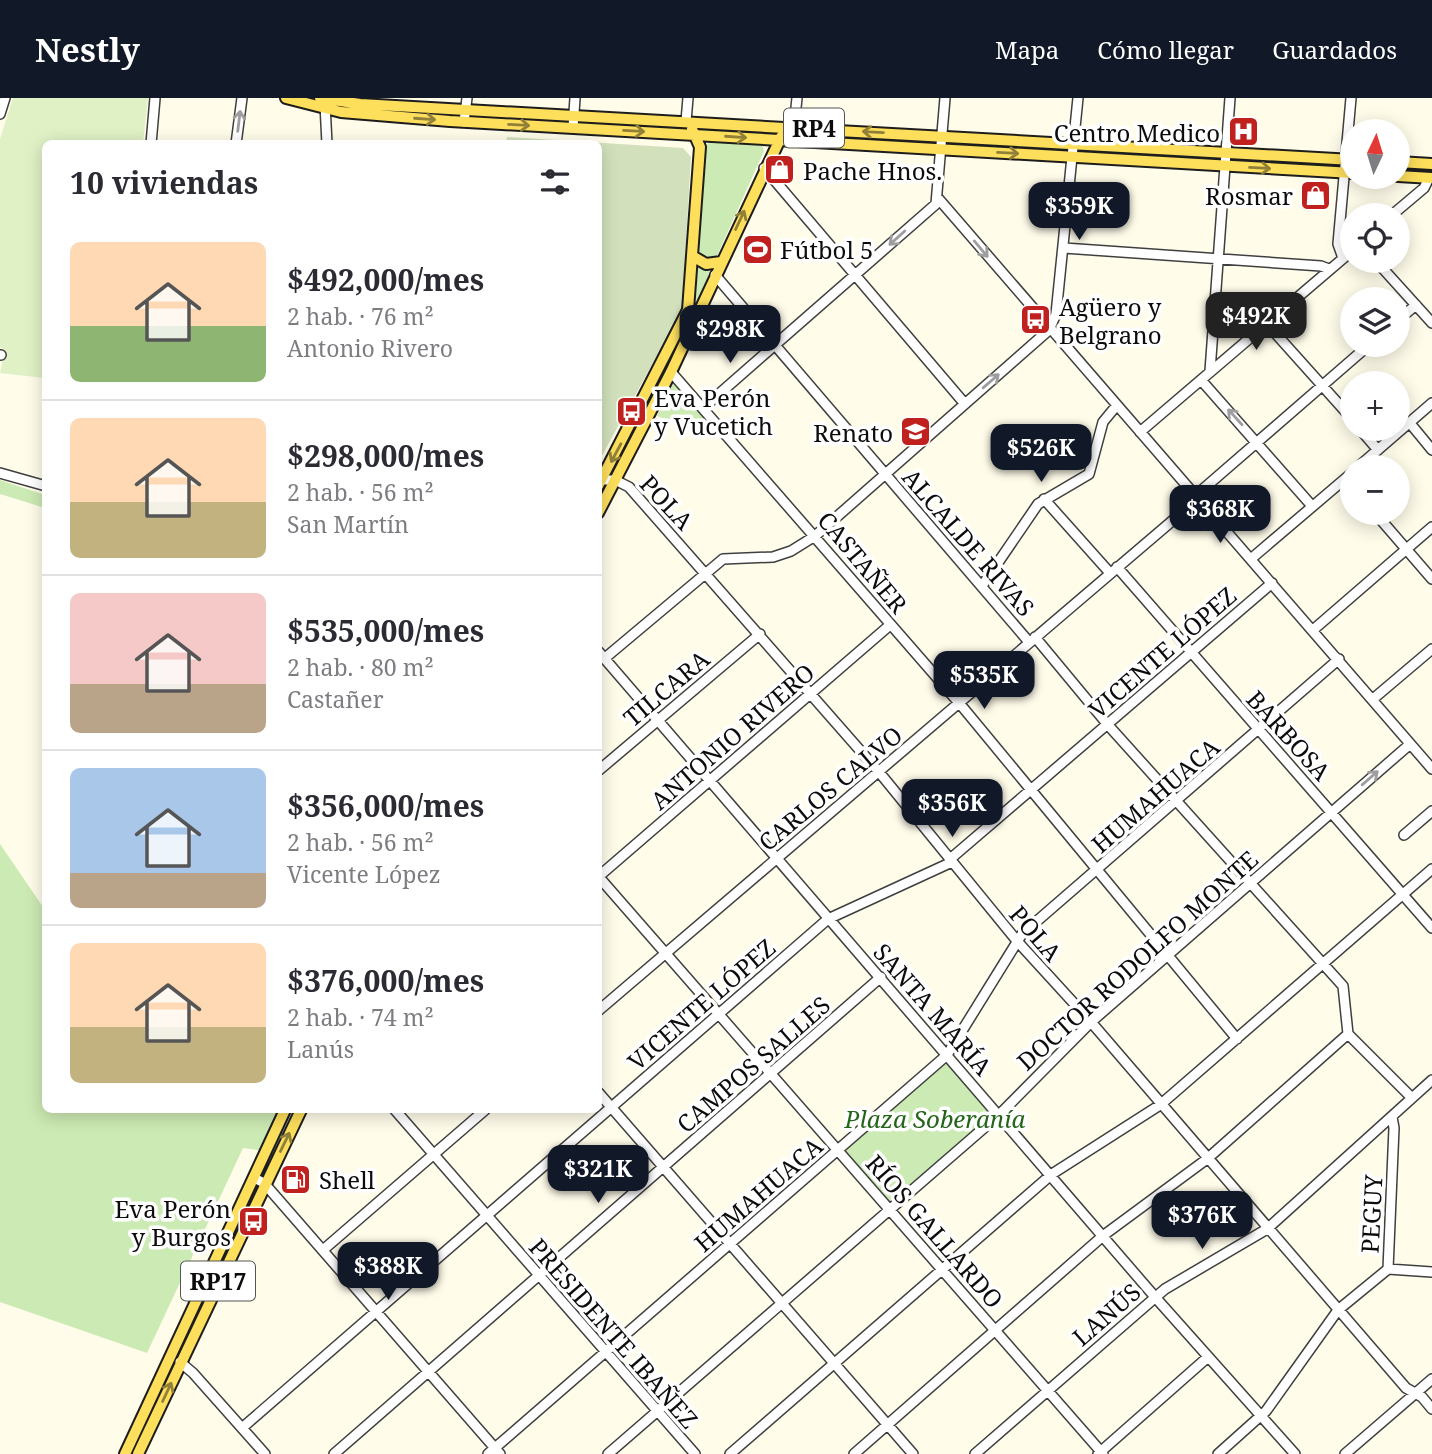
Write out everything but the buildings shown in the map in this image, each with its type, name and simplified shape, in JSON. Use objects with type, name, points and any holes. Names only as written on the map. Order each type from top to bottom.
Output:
[{"type":"main road","name":"RP4","points":[[286,98],[465,116],[573,122],[777,140],[1340,173]]},
{"type":"main road","name":"RP4","points":[[324,102],[355,101],[465,116]]},
{"type":"main road","name":"RP4","points":[[573,122],[686,121],[1340,159]]},
{"type":"main road","points":[[602,478],[683,325],[691,295],[700,148],[686,121]]},
{"type":"main road","points":[[602,505],[671,372],[777,140],[794,127]]},
{"type":"main road","points":[[1410,163],[1432,164]]},
{"type":"main road","points":[[1410,177],[1431,178]]},
{"type":"main road","points":[[694,257],[706,264],[721,262]]},
{"type":"main road","name":"RP17","points":[[138,1454],[259,1181],[284,1113]]},
{"type":"main road","name":"RP17","points":[[125,1454],[259,1181],[298,1113]]},
{"type":"street","points":[[0,114],[5,98]]},
{"type":"street","points":[[151,140],[155,98]]},
{"type":"street","points":[[237,140],[242,98]]},
{"type":"street","points":[[465,116],[467,98]]},
{"type":"street","points":[[573,122],[575,98]]},
{"type":"street","points":[[686,121],[688,98]]},
{"type":"street","points":[[794,127],[797,98]]},
{"type":"street","points":[[703,408],[936,204],[945,98]]},
{"type":"street","points":[[602,655],[706,572],[731,557],[783,554],[815,536],[1049,330],[1056,314],[1078,98]]},
{"type":"street","points":[[1210,371],[1230,98]]},
{"type":"street","points":[[1350,119],[1351,98]]},
{"type":"street","points":[[324,102],[329,140]]},
{"type":"street","points":[[764,168],[853,276],[965,404]]},
{"type":"street","points":[[1406,203],[1431,178]]},
{"type":"street","points":[[937,198],[1049,330],[1252,558],[1432,769]]},
{"type":"street","points":[[1340,230],[1340,250]]},
{"type":"street","points":[[1064,248],[1329,269]]},
{"type":"street","points":[[1140,432],[1340,260]]},
{"type":"street","points":[[1387,273],[1432,323]]},
{"type":"street","name":"ALCALDE RIVAS","points":[[715,275],[982,586],[1345,990],[1348,1034]]},
{"type":"street","points":[[1410,310],[1416,305]]},
{"type":"street","points":[[1267,324],[1340,405]]},
{"type":"street","name":"CARLOS CALVO","points":[[602,1008],[960,704],[1355,357]]},
{"type":"street","name":"CASTAÑER","points":[[671,372],[960,704],[1237,1039]]},
{"type":"street","points":[[1201,380],[1312,506]]},
{"type":"street","points":[[1410,421],[1432,403]]},
{"type":"street","points":[[982,586],[1044,499],[1065,491],[1089,474],[1103,422],[1118,405]]},
{"type":"street","points":[[1410,423],[1432,450]]},
{"type":"street","points":[[1370,441],[1378,450]]},
{"type":"street","points":[[1372,455],[1388,441]]},
{"type":"street","points":[[0,472],[42,485]]},
{"type":"street","points":[[602,482],[615,480]]},
{"type":"street","name":"POLA","points":[[615,480],[629,487],[706,572],[879,772],[1017,941],[1091,1022],[1406,1388],[1432,1409]]},
{"type":"street","points":[[1252,558],[1340,483]]},
{"type":"street","name":"BARBOSA","points":[[1044,499],[1191,652],[1432,928]]},
{"type":"street","points":[[1385,525],[1432,579]]},
{"type":"street","points":[[1313,630],[1432,527]]},
{"type":"street","name":"VICENTE LÓPEZ","points":[[242,1428],[828,919],[951,861],[1272,583]]},
{"type":"street","name":"ANTONIO RIVERO","points":[[602,873],[890,625]]},
{"type":"street","name":"TILCARA","points":[[602,768],[760,634]]},
{"type":"street","points":[[1373,699],[1432,649]]},
{"type":"street","name":"SANTA MARÍA","points":[[602,655],[828,919],[1052,1174],[1155,1297],[1295,1454]]},
{"type":"street","name":"HUMAHUACA","points":[[494,1452],[947,1055],[1017,941],[1339,659]]},
{"type":"street","name":"DOCTOR RODOLFO MONTE","points":[[608,1454],[1000,1114],[1091,1022],[1409,744]]},
{"type":"street","points":[[1404,835],[1432,811]]},
{"type":"street","points":[[730,1454],[1052,1174],[1160,1105],[1432,869]]},
{"type":"street","name":"RÍOS GALLARDO","points":[[602,879],[1101,1453]]},
{"type":"street","name":"CAMPOS SALLES","points":[[334,1454],[881,977]]},
{"type":"street","points":[[854,1454],[1104,1235],[1207,1159],[1348,1034],[1412,1098]]},
{"type":"street","name":"LANÚS","points":[[975,1454],[1155,1297],[1267,1229],[1412,1098],[1430,1085]]},
{"type":"street","points":[[602,1096],[913,1454]]},
{"type":"street","name":"PRESIDENTE IBAÑEZ","points":[[398,1113],[695,1454]]},
{"type":"street","points":[[323,1250],[481,1113]]},
{"type":"street","name":"PEGUY","points":[[1392,1117],[1394,1128],[1388,1269],[1432,1272]]},
{"type":"street","points":[[259,1181],[377,1311],[494,1452]]},
{"type":"street","points":[[1218,1454],[1261,1416],[1338,1310],[1388,1269]]},
{"type":"street","points":[[1101,1453],[1208,1357]]},
{"type":"street","points":[[180,1362],[265,1454]]},
{"type":"street","points":[[1345,1454],[1432,1379]]},
{"type":"green space","points":[[13,98],[148,98],[143,140],[42,140],[42,378],[0,373],[5,350],[0,347],[0,139]]},
{"type":"green space","points":[[507,137],[555,140],[506,140]]},
{"type":"green space","points":[[710,141],[762,144],[764,151],[716,258],[708,260],[698,253],[706,146]]},
{"type":"green space","points":[[602,143],[683,148],[691,157],[682,310],[602,456]]},
{"type":"green space","name":"Fútbol 5","points":[[748,235],[774,245],[767,263],[741,252]]},
{"type":"green space","points":[[697,266],[705,270],[712,268],[668,370],[615,469],[666,369],[695,302]]},
{"type":"green space","points":[[673,381],[705,419],[687,426],[657,416]]},
{"type":"green space","points":[[0,480],[42,494],[42,507],[0,494]]},
{"type":"green space","points":[[0,844],[42,906],[42,1113],[281,1113],[266,1151],[243,1148],[147,1353],[0,1302]]},
{"type":"green space","name":"Plaza Soberanía","points":[[947,1055],[1000,1114],[891,1209],[838,1149]]},
{"type":"green space","points":[[251,1193],[254,1194],[130,1454]]},
{"type":"place","name":"Centro Medico","points":[[1243,132]]},
{"type":"place","name":"Pache Hnos.","points":[[780,170]]},
{"type":"place","name":"Rosmar","points":[[1316,195]]},
{"type":"place","name":"Fútbol 5","points":[[757,249]]},
{"type":"place","name":"Agüero y Belgrano","points":[[1036,320]]},
{"type":"place","name":"Eva Perón y Vucetich","points":[[631,411]]},
{"type":"place","name":"Renato","points":[[916,432]]},
{"type":"place","name":"Shell","points":[[296,1179]]},
{"type":"place","name":"Eva Perón y Burgos","points":[[254,1222]]}]
